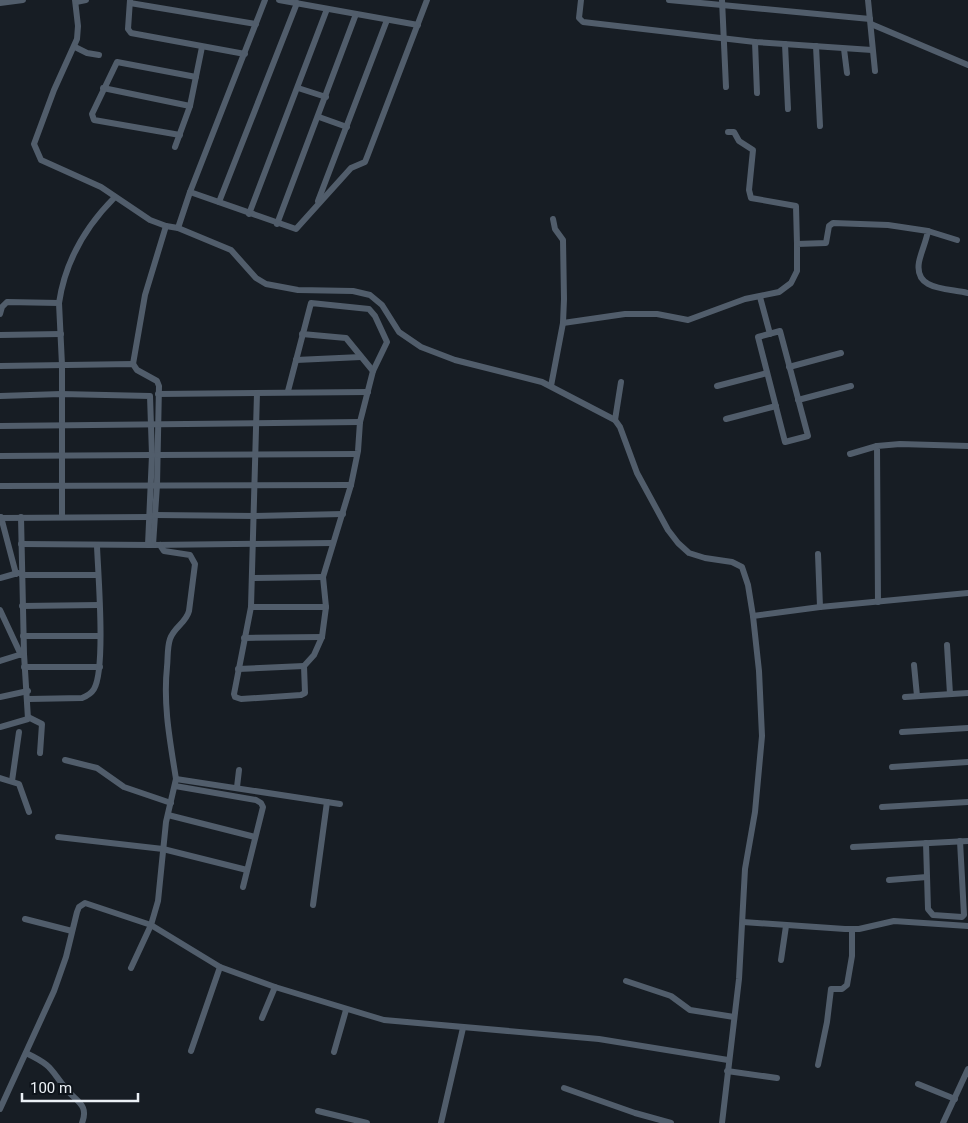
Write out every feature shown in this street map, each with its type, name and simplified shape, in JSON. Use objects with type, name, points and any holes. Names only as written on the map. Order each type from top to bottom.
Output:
[{"type":"street","points":[[0,3],[23,0]]},
{"type":"street","points":[[86,0],[75,1],[78,26],[75,47],[54,90],[34,147],[38,156],[46,164],[86,180],[150,220],[178,228],[231,250],[256,278],[266,284],[298,290],[366,293],[378,301],[391,322],[405,337],[421,348],[456,360],[528,378],[551,386],[615,420],[620,427],[637,472],[668,530],[678,543],[689,553],[705,558],[732,562],[742,568],[748,586],[753,616],[759,671],[762,736],[755,812],[745,869],[743,922],[722,1123]]},
{"type":"street","points":[[178,228],[190,192],[265,0]]},
{"type":"street","points":[[279,0],[418,25]]},
{"type":"street","points":[[190,192],[277,224],[296,229],[351,168],[365,162],[368,157],[427,0]]},
{"type":"street","points":[[581,0],[579,18],[583,22],[755,42],[872,50]]},
{"type":"street","points":[[670,0],[722,2],[870,22],[968,65]]},
{"type":"street","points":[[868,0],[875,71]]},
{"type":"street","points":[[245,54],[131,33],[128,29],[130,2],[256,24]]},
{"type":"street","points":[[722,2],[726,88]]},
{"type":"street","points":[[219,202],[297,3]]},
{"type":"street","points":[[249,214],[327,9]]},
{"type":"street","points":[[277,224],[356,14]]},
{"type":"street","points":[[317,204],[387,20]]},
{"type":"street","points":[[755,42],[757,93]]},
{"type":"street","points":[[785,44],[788,110]]},
{"type":"street","points":[[816,46],[820,126]]},
{"type":"street","points":[[75,47],[87,53],[99,55]]},
{"type":"street","points":[[175,147],[190,106],[202,47]]},
{"type":"street","points":[[844,49],[847,73]]},
{"type":"street","points":[[180,135],[94,120],[92,114],[117,62],[196,76]]},
{"type":"street","points":[[103,88],[190,106]]},
{"type":"street","points":[[298,88],[326,97]]},
{"type":"street","points":[[318,117],[347,127]]},
{"type":"street","points":[[563,323],[625,314],[657,314],[688,320],[726,305],[784,290],[791,283],[797,271],[796,206],[751,198],[748,190],[753,150],[740,141],[734,132],[728,132]]},
{"type":"street","points":[[62,517],[62,365],[59,303],[62,285],[84,233],[96,216],[115,197]]},
{"type":"street","points":[[551,386],[563,323],[564,240],[555,229],[553,219]]},
{"type":"street","points":[[797,244],[826,242],[829,226],[832,223],[888,226],[928,231],[957,240]]},
{"type":"street","points":[[154,545],[153,516],[157,381],[137,370],[133,364],[145,295],[166,226]]},
{"type":"street","points":[[928,231],[919,262],[918,274],[921,279],[933,286],[968,293]]},
{"type":"street","points":[[760,297],[770,334]]},
{"type":"street","points":[[0,314],[2,307],[7,302],[59,303]]},
{"type":"street","points":[[288,391],[309,306],[314,302],[365,308],[375,316],[391,322]]},
{"type":"street","points":[[257,393],[253,578],[251,607],[234,696],[240,699],[304,694],[304,666],[314,655],[322,637],[326,606],[324,577],[351,484],[357,454],[360,422],[373,371],[387,342],[375,316]]},
{"type":"street","points":[[780,332],[808,436],[785,442],[758,338],[770,334],[780,332]]},
{"type":"street","points":[[0,335],[60,334]]},
{"type":"street","points":[[302,334],[346,338],[373,371]]},
{"type":"street","points":[[789,367],[841,353]]},
{"type":"street","points":[[296,360],[361,357]]},
{"type":"street","points":[[0,366],[133,364]]},
{"type":"street","points":[[717,386],[767,373]]},
{"type":"street","points":[[615,420],[620,382]]},
{"type":"street","points":[[798,400],[851,386]]},
{"type":"street","points":[[158,394],[288,391],[368,392]]},
{"type":"street","points":[[0,396],[61,394],[148,395],[151,398],[155,425]]},
{"type":"street","points":[[726,419],[776,406]]},
{"type":"street","points":[[0,426],[360,422]]},
{"type":"street","points":[[850,454],[877,446],[900,444],[968,446]]},
{"type":"street","points":[[877,446],[878,602]]},
{"type":"street","points":[[0,456],[357,454]]},
{"type":"street","points":[[0,486],[351,484]]},
{"type":"street","points":[[20,574],[0,518],[343,514]]},
{"type":"street","points":[[21,517],[22,654],[28,691],[28,718]]},
{"type":"street","points":[[21,544],[97,546],[333,544]]},
{"type":"street","points":[[132,968],[151,924],[158,901],[163,849],[175,782],[165,706],[165,684],[170,639],[175,630],[188,617],[195,564],[190,555],[164,551],[154,545]]},
{"type":"street","points":[[28,699],[87,696],[94,689],[100,667],[97,546]]},
{"type":"street","points":[[818,554],[820,607]]},
{"type":"street","points":[[0,578],[20,574],[98,575]]},
{"type":"street","points":[[253,578],[324,577]]},
{"type":"street","points":[[753,616],[820,607],[968,593]]},
{"type":"street","points":[[22,606],[99,605]]},
{"type":"street","points":[[251,607],[326,606]]},
{"type":"street","points":[[0,610],[22,654]]},
{"type":"street","points":[[23,636],[99,636]]},
{"type":"street","points":[[244,638],[322,637]]},
{"type":"street","points":[[947,645],[950,694]]},
{"type":"street","points":[[0,661],[22,654]]},
{"type":"street","points":[[914,665],[917,696]]},
{"type":"street","points":[[238,669],[304,666]]},
{"type":"street","points":[[24,667],[100,667]]},
{"type":"street","points":[[0,697],[28,691]]},
{"type":"street","points":[[905,697],[968,693]]},
{"type":"street","points":[[0,727],[28,718],[42,724],[40,753]]},
{"type":"street","points":[[902,732],[968,728]]},
{"type":"street","points":[[12,780],[19,732]]},
{"type":"street","points":[[65,760],[97,768],[124,787],[171,803]]},
{"type":"street","points":[[892,767],[968,762]]},
{"type":"street","points":[[238,787],[239,770]]},
{"type":"street","points":[[0,778],[12,780],[19,784],[29,812]]},
{"type":"street","points":[[175,782],[238,787],[340,804]]},
{"type":"street","points":[[175,782],[259,801],[262,807],[243,888]]},
{"type":"street","points":[[312,906],[327,802]]},
{"type":"street","points":[[882,807],[968,802]]},
{"type":"street","points":[[168,815],[255,837]]},
{"type":"street","points":[[58,837],[163,849],[247,870]]},
{"type":"street","points":[[926,843],[930,913],[955,918],[964,916],[960,841]]},
{"type":"street","points":[[853,847],[968,841]]},
{"type":"street","points":[[889,880],[927,877]]},
{"type":"street","points":[[0,1109],[54,991],[66,957],[79,907],[85,903],[151,924],[220,967],[346,1010],[394,1022],[463,1028],[533,1031],[600,1039],[728,1060]]},
{"type":"street","points":[[25,918],[72,931]]},
{"type":"street","points":[[743,922],[852,929],[894,921],[968,926]]},
{"type":"street","points":[[781,960],[786,926]]},
{"type":"street","points":[[818,1065],[828,1022],[831,989],[842,988],[847,985],[852,956],[852,929]]},
{"type":"street","points":[[191,1051],[220,967]]},
{"type":"street","points":[[626,981],[671,996],[690,1010],[734,1017]]},
{"type":"street","points":[[262,1018],[275,987]]},
{"type":"street","points":[[334,1052],[346,1010]]},
{"type":"street","points":[[441,1123],[463,1028]]},
{"type":"street","points":[[26,1053],[51,1067],[68,1092],[82,1103],[82,1123]]},
{"type":"street","points":[[943,1123],[968,1069]]},
{"type":"street","points":[[726,1071],[777,1078]]},
{"type":"street","points":[[918,1084],[955,1099]]},
{"type":"street","points":[[564,1088],[635,1113],[671,1123]]},
{"type":"street","points":[[318,1110],[367,1123]]}]
